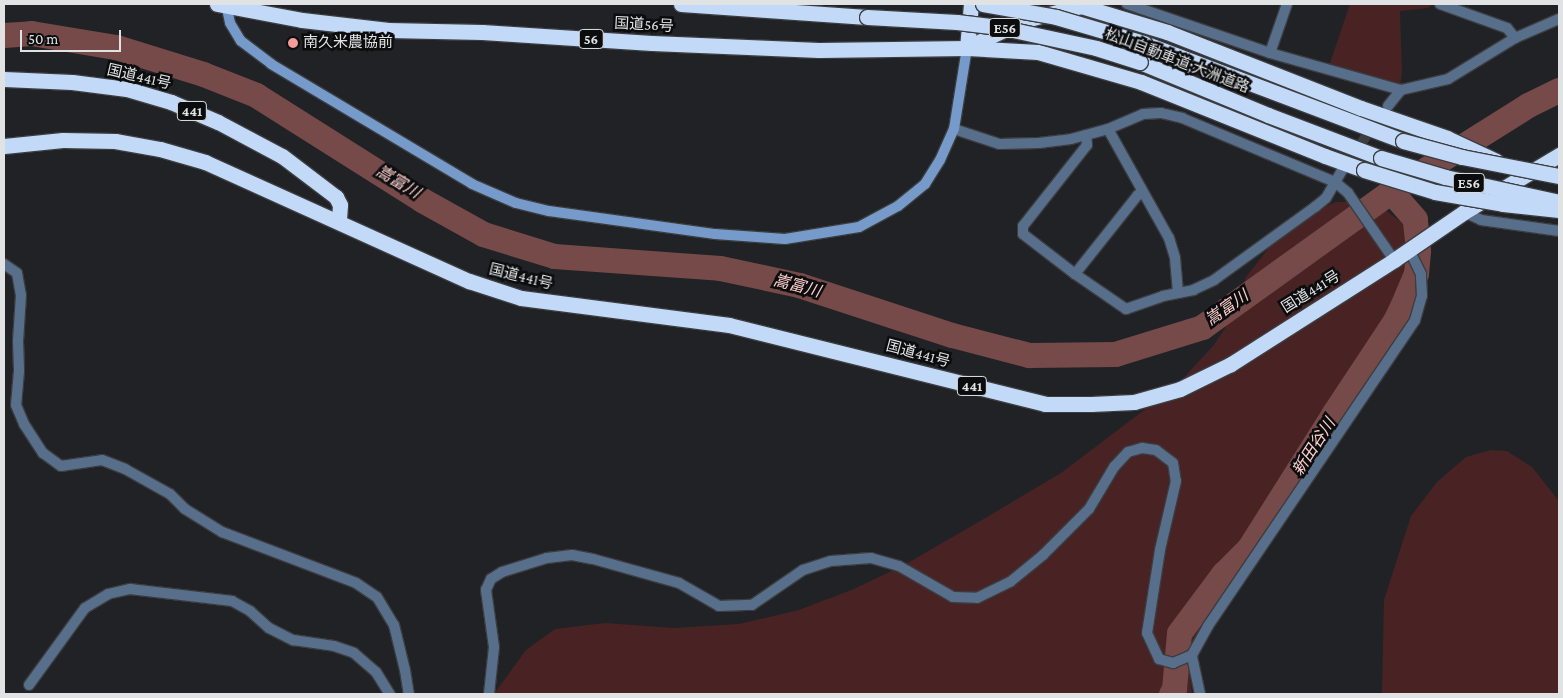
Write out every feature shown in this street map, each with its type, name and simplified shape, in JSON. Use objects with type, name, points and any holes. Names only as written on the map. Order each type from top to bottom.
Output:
[{"type":"highway","name":"国道56号","points":[[223,4],[302,20],[388,30],[482,32],[652,44],[819,50],[967,48],[1038,52],[1099,68],[1141,82],[1325,156],[1435,192],[1503,204],[1559,210]]},
{"type":"highway","name":"松山自動車道;大洲道路","points":[[681,4],[957,22],[1000,27],[1087,46],[1140,62],[1268,115],[1381,158],[1454,179],[1559,201]]},
{"type":"highway","points":[[967,48],[971,4]]},
{"type":"highway","name":"松山自動車道;大洲道路","points":[[983,4],[1056,17],[1144,43],[1403,141],[1512,168],[1559,176]]},
{"type":"highway","points":[[1010,4],[1020,14],[1031,18]]},
{"type":"highway","points":[[967,48],[1031,18],[1081,6],[1167,32],[1415,128],[1447,138],[1512,168]]},
{"type":"highway","name":"国道441号","points":[[4,79],[72,82],[127,89],[171,102],[210,118],[282,156],[317,181],[336,197],[340,205],[339,221]]},
{"type":"highway","name":"国道441号","points":[[4,146],[63,140],[106,141],[160,149],[205,162],[469,281],[521,298],[729,325],[1045,404],[1134,402],[1180,389],[1231,364],[1394,260],[1464,212],[1559,155]]},
{"type":"street","points":[[223,4],[230,23],[241,41],[271,64],[472,184],[516,203],[550,211],[725,234],[785,239],[820,235],[858,227],[898,206],[924,184],[940,160],[954,129],[967,48]]},
{"type":"street","points":[[1127,4],[1270,54],[1401,90],[1448,79],[1516,38],[1559,19]]},
{"type":"street","points":[[1270,54],[1288,4]]},
{"type":"street","points":[[1440,4],[1507,28],[1516,38]]},
{"type":"street","points":[[1388,106],[1401,90]]},
{"type":"street","points":[[954,129],[999,144],[1039,143],[1086,135],[1108,129],[1143,114],[1161,113],[1213,130],[1335,182],[1348,192],[1394,260]]},
{"type":"street","points":[[1108,129],[1169,238],[1175,258],[1178,292]]},
{"type":"street","points":[[1086,135],[1087,145],[1022,226],[1023,234],[1126,310],[1178,292],[1193,290],[1214,280],[1315,208],[1326,198],[1343,168]]},
{"type":"street","points":[[1076,274],[1136,196],[1142,192]]},
{"type":"street","points":[[1464,212],[1481,220],[1559,231]]},
{"type":"street","points":[[489,694],[494,647],[486,590],[491,580],[502,572],[547,558],[572,555],[679,583],[719,606],[752,605],[803,570],[831,561],[871,558],[899,566],[934,589],[953,598],[977,598],[1010,582],[1043,555],[1088,510],[1114,467],[1128,452],[1142,448],[1156,450],[1173,463],[1176,481],[1160,550],[1147,633],[1160,659],[1173,663],[1192,655],[1208,626],[1415,320],[1422,296],[1421,274],[1409,249]]},
{"type":"street","points":[[4,264],[17,274],[21,295],[16,405],[24,424],[43,453],[61,466],[102,460],[125,469],[170,494],[185,509],[222,532],[356,583],[377,597],[394,625],[406,670],[409,694]]},
{"type":"street","points":[[30,685],[85,608],[108,594],[130,590],[232,601],[250,611],[269,628],[293,640],[334,646],[354,652],[376,672],[390,694]]},
{"type":"street","points":[[1192,655],[1200,694]]},
{"type":"shaded area","points":[[1350,4],[1433,4],[1428,8],[1400,11],[1402,72],[1400,86],[1329,66]]},
{"type":"shaded area","points":[[1336,202],[1369,202],[1381,207],[1401,222],[1415,241],[1426,269],[1424,298],[1295,496],[1240,565],[1206,617],[1193,650],[1190,679],[1192,694],[494,694],[526,650],[555,629],[605,623],[673,628],[739,624],[799,610],[854,589],[906,564],[987,517],[1061,473],[1176,386],[1213,346],[1234,315],[1246,277],[1272,244],[1303,216]]},
{"type":"shaded area","points":[[1491,450],[1507,451],[1532,467],[1559,501],[1559,694],[1382,694],[1384,600],[1411,516],[1437,482],[1466,457]]},
{"type":"waterway","name":"嵩富川","points":[[4,35],[31,33],[116,47],[203,74],[256,95],[422,200],[483,234],[554,256],[720,268],[799,285],[952,335],[1029,355],[1115,354],[1202,327],[1391,191],[1528,105],[1559,90]]},
{"type":"waterway","name":"新田谷川","points":[[1171,694],[1174,689],[1179,633],[1223,574],[1249,548],[1334,413],[1395,321],[1406,297],[1416,274],[1418,250],[1415,219],[1391,191]]},
{"type":"tunnel","points":[[1344,167],[1375,124]]},
{"type":"place","name":"南久米農協前","points":[[293,43]]}]
